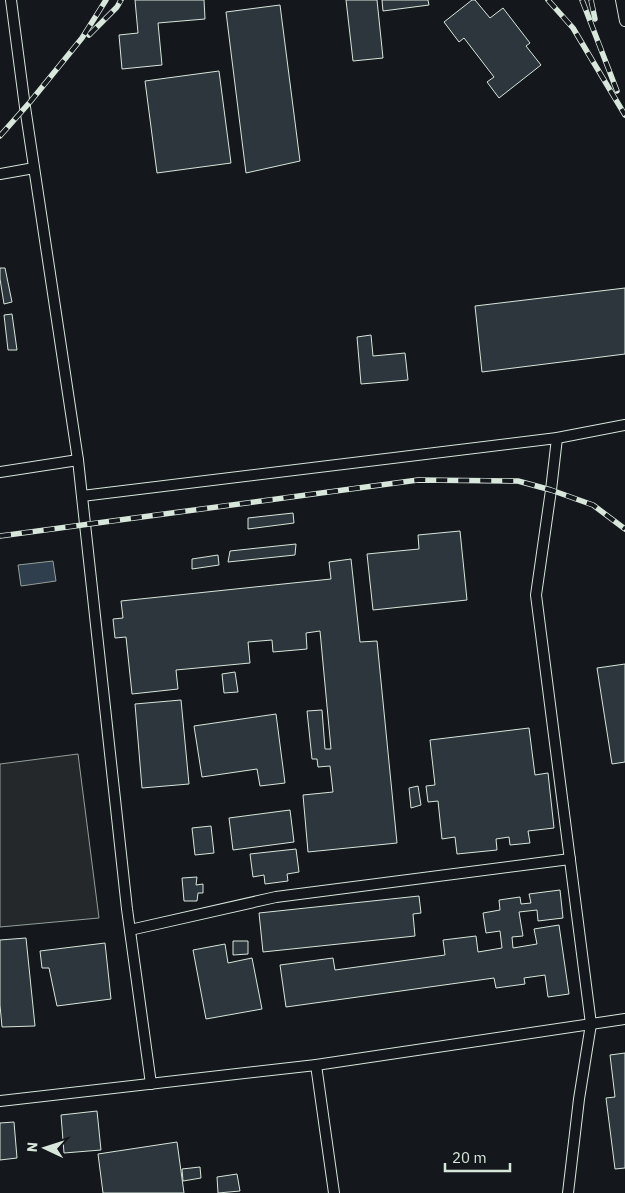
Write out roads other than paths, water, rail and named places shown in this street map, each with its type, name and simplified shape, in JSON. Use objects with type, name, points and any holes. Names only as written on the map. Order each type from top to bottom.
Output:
[{"type":"lane","points":[[11,0],[25,107],[78,460],[130,930],[151,1084]]},
{"type":"lane","points":[[621,0],[625,21]]},
{"type":"lane","points":[[0,174],[34,168]]},
{"type":"lane","points":[[82,496],[557,438],[625,424]]},
{"type":"lane","points":[[557,438],[536,594],[591,1024],[579,1099],[568,1193]]},
{"type":"lane","points":[[0,472],[78,460]]},
{"type":"lane","points":[[130,930],[276,897],[570,858]]},
{"type":"lane","points":[[0,1102],[316,1065],[625,1019]]},
{"type":"lane","points":[[316,1065],[334,1193]]},
{"type":"water","points":[[53,561],[56,581],[21,586],[18,565]]},
{"type":"railway","points":[[0,136],[82,38],[106,0]]},
{"type":"railway","points":[[89,35],[117,7],[121,0]]},
{"type":"railway","points":[[548,0],[573,28],[625,115]]},
{"type":"railway","points":[[582,0],[617,91]]},
{"type":"railway","points":[[591,0],[595,19]]},
{"type":"railway","points":[[0,536],[418,480],[518,481],[593,505],[625,529]]}]
